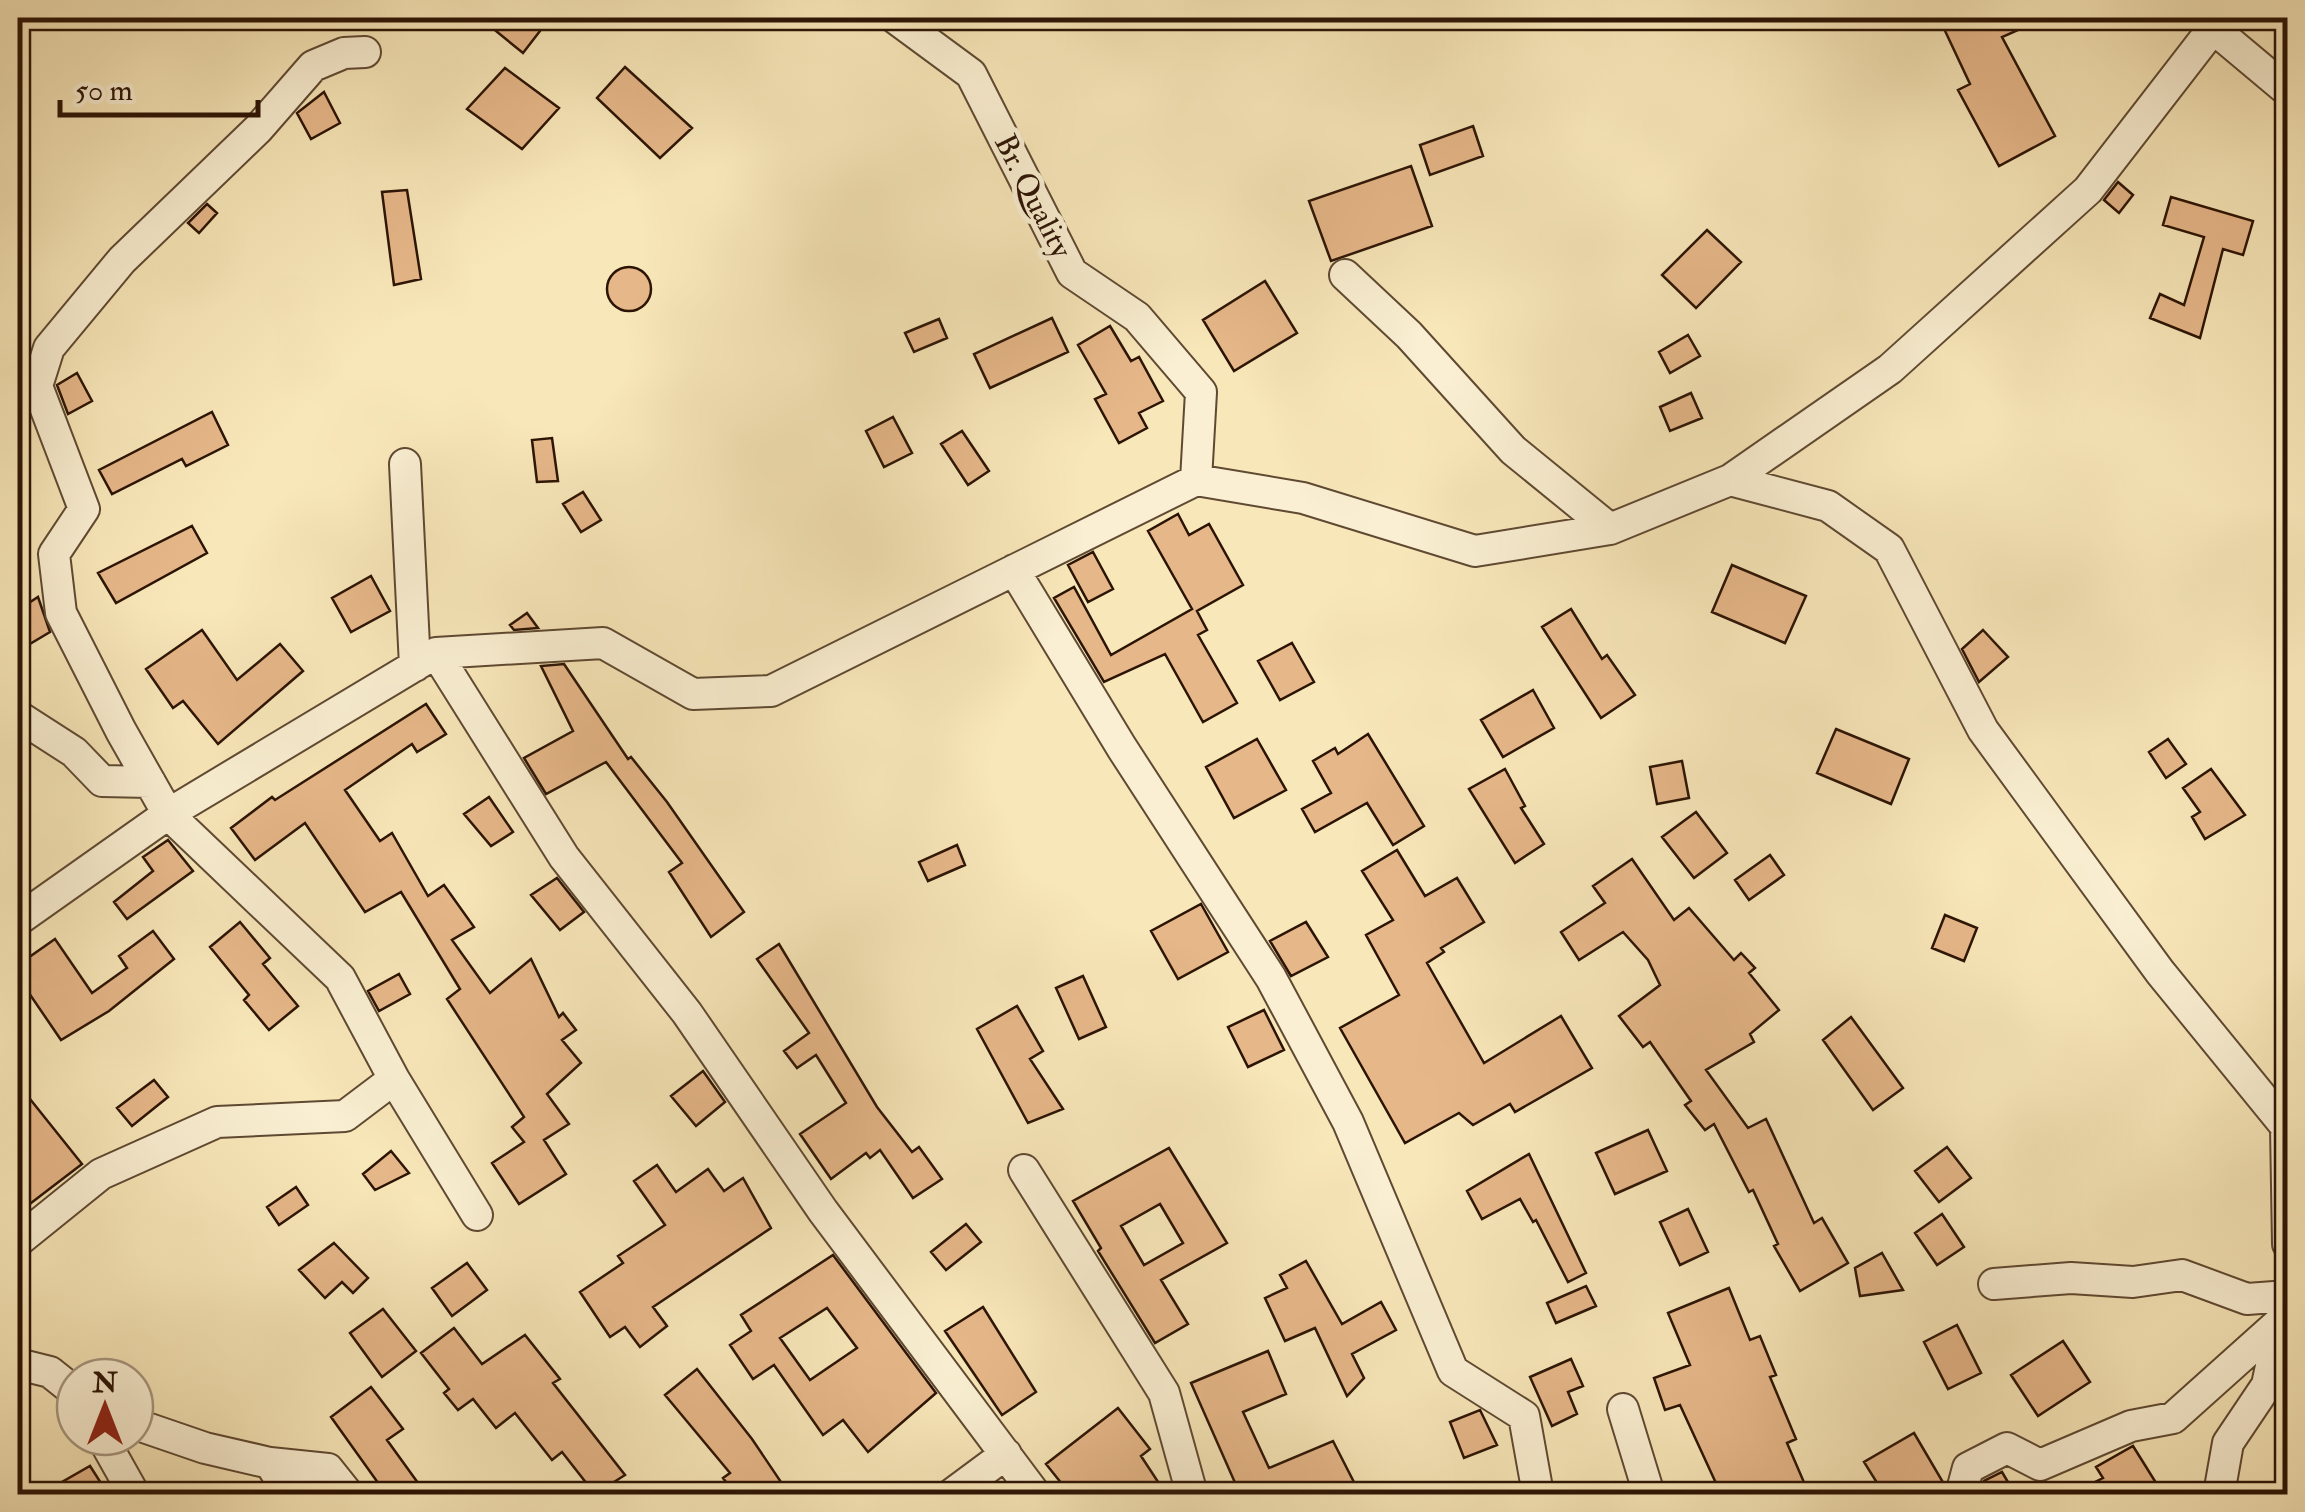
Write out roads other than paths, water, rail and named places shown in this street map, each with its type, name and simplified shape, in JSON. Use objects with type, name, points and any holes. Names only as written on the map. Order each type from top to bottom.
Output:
[{"type":"street","name":"Br. Quality","points":[[895,18],[970,74],[1072,273],[1137,317],[1201,392],[1196,480]]},
{"type":"street","points":[[18,920],[168,814],[426,659],[604,643],[692,694],[771,691],[1196,480],[1303,498],[1476,551],[1610,528],[1730,480],[1890,369],[2088,190],[2217,23],[2288,91]]},
{"type":"street","points":[[366,52],[344,53],[312,66],[258,128],[122,260],[49,348],[38,386],[84,508],[54,554],[61,613],[168,814],[340,978],[394,1079],[477,1216]]},
{"type":"street","points":[[1344,275],[1409,335],[1513,450],[1610,528]]},
{"type":"street","points":[[406,464],[426,659],[564,857],[686,1014],[824,1211],[1035,1494]]},
{"type":"street","points":[[1730,480],[1828,506],[1889,548],[1983,730],[2149,958],[2287,1128],[2288,1244]]},
{"type":"street","points":[[1014,570],[1122,748],[1270,978],[1348,1122],[1453,1371],[1524,1416],[1538,1494]]},
{"type":"street","points":[[18,716],[74,752],[102,780],[150,782]]},
{"type":"street","points":[[18,1241],[101,1174],[216,1122],[345,1116],[394,1079]]},
{"type":"street","points":[[1024,1170],[1164,1393],[1192,1494]]},
{"type":"street","points":[[1994,1284],[2071,1278],[2134,1282],[2182,1275],[2285,1310]]},
{"type":"street","points":[[1961,1494],[1968,1468],[2006,1448],[2040,1465],[2131,1426],[2173,1418],[2285,1310]]},
{"type":"street","points":[[2219,1494],[2228,1442],[2267,1385],[2278,1353],[2285,1310]]},
{"type":"street","points":[[18,1364],[55,1376]]},
{"type":"street","points":[[1622,1408],[1650,1494]]},
{"type":"street","points":[[155,1431],[205,1448],[328,1469],[348,1494]]},
{"type":"street","points":[[952,1494],[1006,1454]]},
{"type":"street","points":[[113,1457],[134,1494]]},
{"type":"street","points":[[270,1462],[289,1494]]}]
